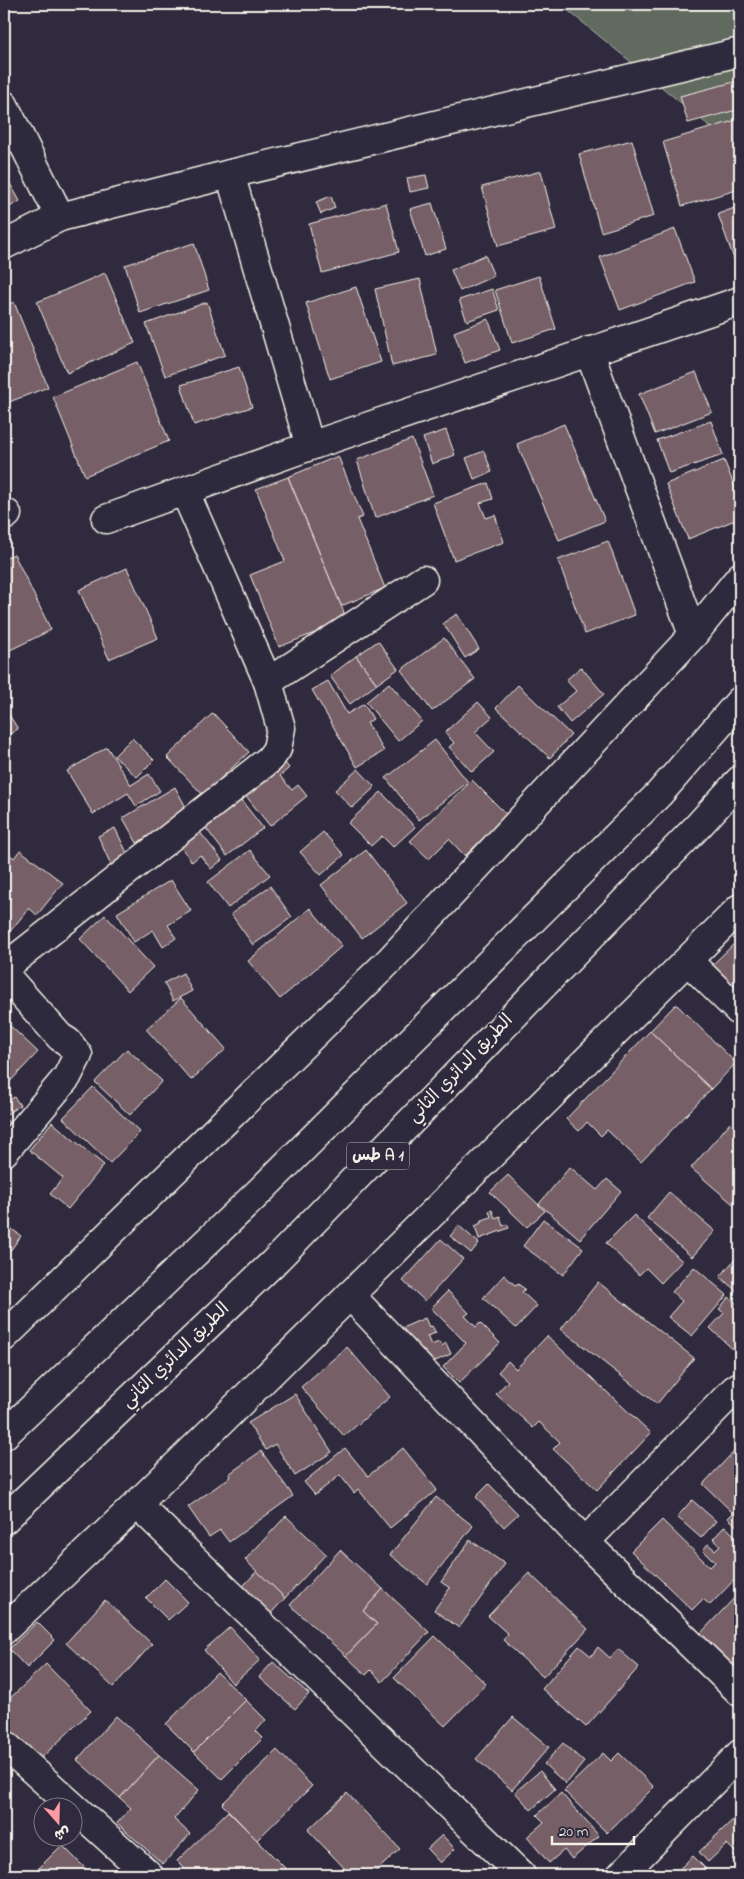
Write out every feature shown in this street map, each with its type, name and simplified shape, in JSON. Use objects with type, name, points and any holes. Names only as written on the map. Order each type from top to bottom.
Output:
[{"type":"main road","points":[[4,245],[60,217],[230,174],[740,52]]},
{"type":"main road","points":[[4,105],[60,217]]},
{"type":"main road","points":[[230,174],[310,446]]},
{"type":"main road","points":[[106,519],[310,446],[740,301]]},
{"type":"main road","points":[[589,351],[693,635]]},
{"type":"main road","points":[[4,968],[270,759],[277,748],[280,728],[268,682],[185,492]]},
{"type":"main road","points":[[4,1337],[388,961],[693,635],[740,577]]},
{"type":"main road","points":[[268,682],[423,580]]},
{"type":"main road","points":[[4,1435],[257,1194],[645,808],[740,701]]},
{"type":"main road","name":"الطريق الدائري الثاني","points":[[4,1520],[273,1263],[692,832],[740,780]]},
{"type":"main road","points":[[4,1630],[137,1504],[740,908]]},
{"type":"main road","points":[[688,961],[740,1012]]},
{"type":"main road","points":[[4,974],[78,1055],[67,1077],[4,1152]]},
{"type":"main road","points":[[350,1295],[585,1542],[740,1692]]},
{"type":"main road","points":[[585,1542],[740,1386]]},
{"type":"main road","points":[[137,1504],[521,1875]]},
{"type":"main road","points":[[4,1744],[149,1875]]},
{"type":"main road","points":[[621,1875],[740,1754]]},
{"type":"green space","points":[[560,4],[740,4],[740,151]]},
{"type":"building","points":[[738,81],[740,109],[688,123],[680,96]]},
{"type":"building","points":[[740,119],[740,189],[682,206],[663,142]]},
{"type":"building","points":[[632,140],[654,216],[601,232],[579,154]]},
{"type":"building","points":[[541,171],[556,230],[498,246],[482,187]]},
{"type":"building","points":[[4,173],[20,201],[4,210]]},
{"type":"building","points":[[426,175],[429,188],[410,192],[407,178]]},
{"type":"building","points":[[331,196],[335,208],[321,214],[316,202]]},
{"type":"building","points":[[386,203],[399,252],[322,273],[309,224]]},
{"type":"building","points":[[432,203],[446,249],[425,256],[410,209]]},
{"type":"building","points":[[740,206],[740,276],[718,214]]},
{"type":"building","points":[[675,229],[695,282],[620,310],[600,257]]},
{"type":"building","points":[[194,243],[209,290],[140,313],[125,265]]},
{"type":"building","points":[[485,255],[494,276],[460,291],[451,270]]},
{"type":"building","points":[[105,273],[135,343],[67,373],[37,302]]},
{"type":"building","points":[[539,276],[556,329],[512,343],[495,290]]},
{"type":"building","points":[[420,279],[437,355],[392,366],[375,289]]},
{"type":"building","points":[[356,287],[381,362],[330,379],[306,303]]},
{"type":"building","points":[[492,289],[499,310],[467,321],[459,300]]},
{"type":"building","points":[[14,302],[48,387],[4,404],[4,306]]},
{"type":"building","points":[[207,302],[225,355],[165,376],[146,324]]},
{"type":"building","points":[[488,319],[500,350],[465,363],[454,332]]},
{"type":"building","points":[[137,362],[169,441],[85,476],[53,397]]},
{"type":"building","points":[[239,367],[252,407],[194,425],[181,385]]},
{"type":"building","points":[[696,372],[712,412],[655,434],[639,394]]},
{"type":"building","points":[[711,421],[723,455],[669,473],[657,440]]},
{"type":"building","points":[[564,424],[605,521],[559,540],[517,444]]},
{"type":"building","points":[[446,430],[455,455],[432,464],[423,438]]},
{"type":"building","points":[[412,439],[433,495],[375,518],[357,460]]},
{"type":"building","points":[[484,451],[492,472],[474,479],[466,458]]},
{"type":"building","points":[[338,456],[363,517],[357,519],[385,588],[341,606],[288,477]]},
{"type":"building","points":[[724,460],[740,500],[740,518],[688,539],[666,484]]},
{"type":"building","points":[[288,477],[347,620],[279,647],[250,575],[285,561],[256,489]]},
{"type":"building","points":[[488,483],[493,499],[480,503],[486,518],[495,515],[504,542],[454,560],[433,503]]},
{"type":"building","points":[[608,541],[635,615],[585,634],[558,560]]},
{"type":"building","points":[[14,554],[51,630],[4,653],[4,559]]},
{"type":"building","points":[[127,568],[158,638],[109,659],[79,590]]},
{"type":"building","points":[[457,614],[479,649],[465,658],[443,623]]},
{"type":"building","points":[[444,638],[475,679],[432,711],[401,670]]},
{"type":"building","points":[[378,641],[398,669],[377,684],[356,656]]},
{"type":"building","points":[[356,656],[377,684],[350,704],[330,676]]},
{"type":"building","points":[[581,667],[604,694],[570,723],[557,707],[576,691],[566,680]]},
{"type":"building","points":[[328,681],[347,714],[364,704],[373,719],[367,723],[384,751],[357,767],[312,690]]},
{"type":"building","points":[[389,683],[422,721],[398,741],[366,702]]},
{"type":"building","points":[[518,685],[571,735],[550,758],[496,708]]},
{"type":"building","points":[[478,702],[492,717],[475,732],[494,752],[472,772],[449,747],[454,743],[445,732]]},
{"type":"building","points":[[4,707],[18,729],[4,738]]},
{"type":"building","points":[[213,713],[249,752],[203,795],[167,757]]},
{"type":"building","points":[[132,738],[154,760],[137,777],[114,756]]},
{"type":"building","points":[[435,740],[468,782],[419,820],[386,778]]},
{"type":"building","points":[[107,747],[131,785],[149,774],[160,791],[136,806],[128,793],[93,814],[67,771]]},
{"type":"building","points":[[282,759],[289,768],[280,776],[292,790],[298,785],[307,796],[270,826],[242,791]]},
{"type":"building","points":[[358,769],[375,787],[352,808],[335,790]]},
{"type":"building","points":[[472,780],[507,815],[465,856],[449,839],[429,859],[410,841]]},
{"type":"building","points":[[175,787],[188,811],[137,843],[123,818]]},
{"type":"building","points":[[381,792],[415,827],[393,847],[382,836],[371,846],[348,823]]},
{"type":"building","points":[[238,796],[263,828],[227,856],[202,823]]},
{"type":"building","points":[[115,828],[129,857],[111,865],[98,836]]},
{"type":"building","points":[[199,831],[222,860],[211,869],[200,855],[192,862],[180,846]]},
{"type":"building","points":[[323,832],[344,855],[321,875],[300,852]]},
{"type":"building","points":[[4,850],[14,858],[20,850],[63,883],[37,915],[29,908],[4,939]]},
{"type":"building","points":[[250,850],[270,875],[228,908],[208,882]]},
{"type":"building","points":[[366,850],[407,903],[362,938],[321,885]]},
{"type":"building","points":[[171,880],[191,911],[168,925],[176,938],[163,947],[153,930],[134,942],[117,913]]},
{"type":"building","points":[[270,886],[292,917],[253,945],[231,914]]},
{"type":"building","points":[[310,908],[342,946],[280,999],[248,961]]},
{"type":"building","points":[[105,915],[153,967],[128,991],[80,939]]},
{"type":"building","points":[[740,938],[740,983],[729,994],[706,971]]},
{"type":"building","points":[[183,973],[192,991],[173,1001],[164,983]]},
{"type":"building","points":[[181,998],[226,1049],[191,1080],[146,1029]]},
{"type":"building","points":[[676,1004],[736,1063],[711,1089],[650,1031]]},
{"type":"building","points":[[5,1021],[38,1052],[4,1088],[4,1023]]},
{"type":"building","points":[[650,1031],[711,1089],[641,1162],[607,1130],[601,1136],[587,1122],[579,1131],[566,1119]]},
{"type":"building","points":[[127,1049],[162,1081],[130,1115],[95,1082]]},
{"type":"building","points":[[93,1087],[140,1132],[110,1163],[63,1118]]},
{"type":"building","points":[[14,1097],[20,1105],[4,1116],[4,1104]]},
{"type":"building","points":[[4,1116],[16,1133],[4,1141]]},
{"type":"building","points":[[52,1122],[104,1165],[68,1209],[50,1194],[63,1178],[29,1150]]},
{"type":"building","points":[[730,1123],[740,1132],[740,1195],[733,1204],[691,1168]]},
{"type":"building","points":[[570,1167],[597,1190],[607,1179],[621,1191],[580,1239],[539,1204]]},
{"type":"building","points":[[508,1175],[545,1211],[527,1227],[490,1192]]},
{"type":"building","points":[[669,1192],[715,1231],[692,1257],[647,1218]]},
{"type":"building","points":[[492,1210],[495,1218],[500,1216],[503,1226],[507,1224],[509,1228],[479,1239],[475,1226],[481,1223],[480,1221],[491,1217],[489,1211]]},
{"type":"building","points":[[634,1215],[682,1261],[661,1283],[646,1268],[639,1275],[606,1243]]},
{"type":"building","points":[[543,1219],[583,1248],[563,1275],[523,1246]]},
{"type":"building","points":[[4,1223],[21,1236],[4,1259]]},
{"type":"building","points":[[459,1226],[479,1243],[471,1253],[450,1236]]},
{"type":"building","points":[[441,1239],[463,1259],[425,1301],[403,1281]]},
{"type":"building","points":[[740,1253],[740,1294],[720,1277]]},
{"type":"building","points":[[694,1267],[727,1295],[692,1336],[668,1317],[682,1301],[672,1292]]},
{"type":"building","points":[[504,1275],[516,1286],[518,1284],[525,1289],[522,1292],[537,1306],[516,1328],[483,1298]]},
{"type":"building","points":[[598,1282],[694,1358],[657,1404],[561,1329]]},
{"type":"building","points":[[448,1291],[469,1313],[465,1316],[476,1327],[480,1323],[500,1343],[459,1383],[443,1367],[466,1343],[431,1308]]},
{"type":"building","points":[[729,1297],[740,1307],[740,1356],[710,1328],[724,1313],[719,1309]]},
{"type":"building","points":[[425,1318],[429,1327],[432,1326],[436,1333],[427,1336],[431,1345],[439,1342],[442,1346],[446,1343],[451,1354],[422,1367],[414,1341],[409,1343],[402,1328]]},
{"type":"building","points":[[547,1336],[651,1433],[597,1490],[553,1449],[560,1442],[539,1422],[533,1428],[496,1394],[508,1381],[498,1372],[508,1361],[516,1369]]},
{"type":"building","points":[[347,1347],[390,1397],[344,1436],[301,1387]]},
{"type":"building","points":[[295,1394],[332,1452],[295,1476],[275,1444],[266,1450],[248,1423]]},
{"type":"building","points":[[740,1445],[740,1529],[728,1518],[733,1513],[703,1484]]},
{"type":"building","points":[[345,1448],[368,1476],[403,1448],[437,1490],[390,1528],[358,1489],[354,1493],[340,1475],[315,1495],[304,1482]]},
{"type":"building","points":[[261,1451],[293,1496],[229,1542],[220,1530],[209,1537],[188,1507],[230,1477],[229,1474]]},
{"type":"building","points":[[489,1484],[518,1514],[504,1527],[476,1497]]},
{"type":"building","points":[[436,1497],[473,1526],[427,1584],[390,1555]]},
{"type":"building","points":[[692,1500],[716,1521],[701,1538],[677,1517]]},
{"type":"building","points":[[286,1516],[326,1554],[285,1598],[245,1560]]},
{"type":"building","points":[[662,1520],[710,1567],[715,1562],[703,1550],[708,1544],[715,1550],[720,1545],[713,1539],[725,1526],[740,1541],[740,1559],[734,1565],[740,1571],[740,1574],[710,1605],[703,1599],[692,1610],[631,1551]]},
{"type":"building","points":[[470,1540],[505,1564],[459,1628],[434,1610],[450,1588],[441,1582]]},
{"type":"building","points":[[340,1550],[383,1589],[363,1611],[377,1624],[346,1656],[290,1605]]},
{"type":"building","points":[[257,1571],[285,1598],[263,1622],[235,1595]]},
{"type":"building","points":[[529,1573],[588,1629],[543,1677],[503,1640],[508,1634],[488,1616]]},
{"type":"building","points":[[165,1579],[188,1602],[168,1620],[146,1598]]},
{"type":"building","points":[[383,1589],[429,1632],[382,1682],[371,1670],[366,1675],[346,1656],[377,1624],[363,1611]]},
{"type":"building","points":[[740,1592],[740,1674],[699,1635]]},
{"type":"building","points":[[105,1600],[152,1644],[113,1687],[66,1643]]},
{"type":"building","points":[[37,1622],[55,1640],[27,1668],[9,1649]]},
{"type":"building","points":[[230,1627],[260,1660],[233,1684],[204,1650]]},
{"type":"building","points":[[435,1636],[486,1684],[445,1726],[394,1678]]},
{"type":"building","points":[[579,1646],[591,1656],[598,1647],[610,1658],[618,1649],[639,1667],[586,1727],[542,1689]]},
{"type":"building","points":[[273,1662],[309,1694],[295,1709],[259,1677]]},
{"type":"building","points":[[46,1664],[91,1711],[39,1760],[4,1723],[4,1704]]},
{"type":"building","points":[[217,1672],[246,1700],[194,1752],[166,1724]]},
{"type":"building","points":[[246,1700],[266,1720],[256,1731],[263,1738],[222,1779],[194,1752]]},
{"type":"building","points":[[116,1716],[159,1755],[120,1798],[77,1760]]},
{"type":"building","points":[[513,1717],[549,1747],[512,1790],[476,1759]]},
{"type":"building","points":[[563,1743],[584,1762],[566,1784],[544,1764]]},
{"type":"building","points":[[277,1750],[312,1786],[257,1840],[222,1804]]},
{"type":"building","points":[[603,1753],[611,1761],[619,1753],[654,1787],[607,1833],[564,1791]]},
{"type":"building","points":[[159,1755],[199,1790],[174,1819],[190,1834],[163,1864],[117,1823],[131,1808],[120,1798]]},
{"type":"building","points":[[540,1771],[555,1789],[531,1810],[515,1792]]},
{"type":"building","points":[[347,1793],[400,1849],[372,1875],[351,1875],[308,1830]]},
{"type":"building","points":[[561,1793],[599,1836],[572,1859],[564,1850],[549,1863],[527,1837],[544,1822],[537,1815]]},
{"type":"building","points":[[228,1811],[289,1872],[285,1875],[191,1875],[177,1861]]},
{"type":"building","points":[[740,1813],[740,1863],[738,1865],[732,1859],[737,1854],[727,1844],[708,1862],[699,1852]]},
{"type":"building","points":[[442,1835],[455,1849],[440,1863],[427,1849]]},
{"type":"building","points":[[63,1846],[92,1875],[32,1875]]},
{"type":"building","points":[[693,1856],[712,1875],[673,1875]]}]
